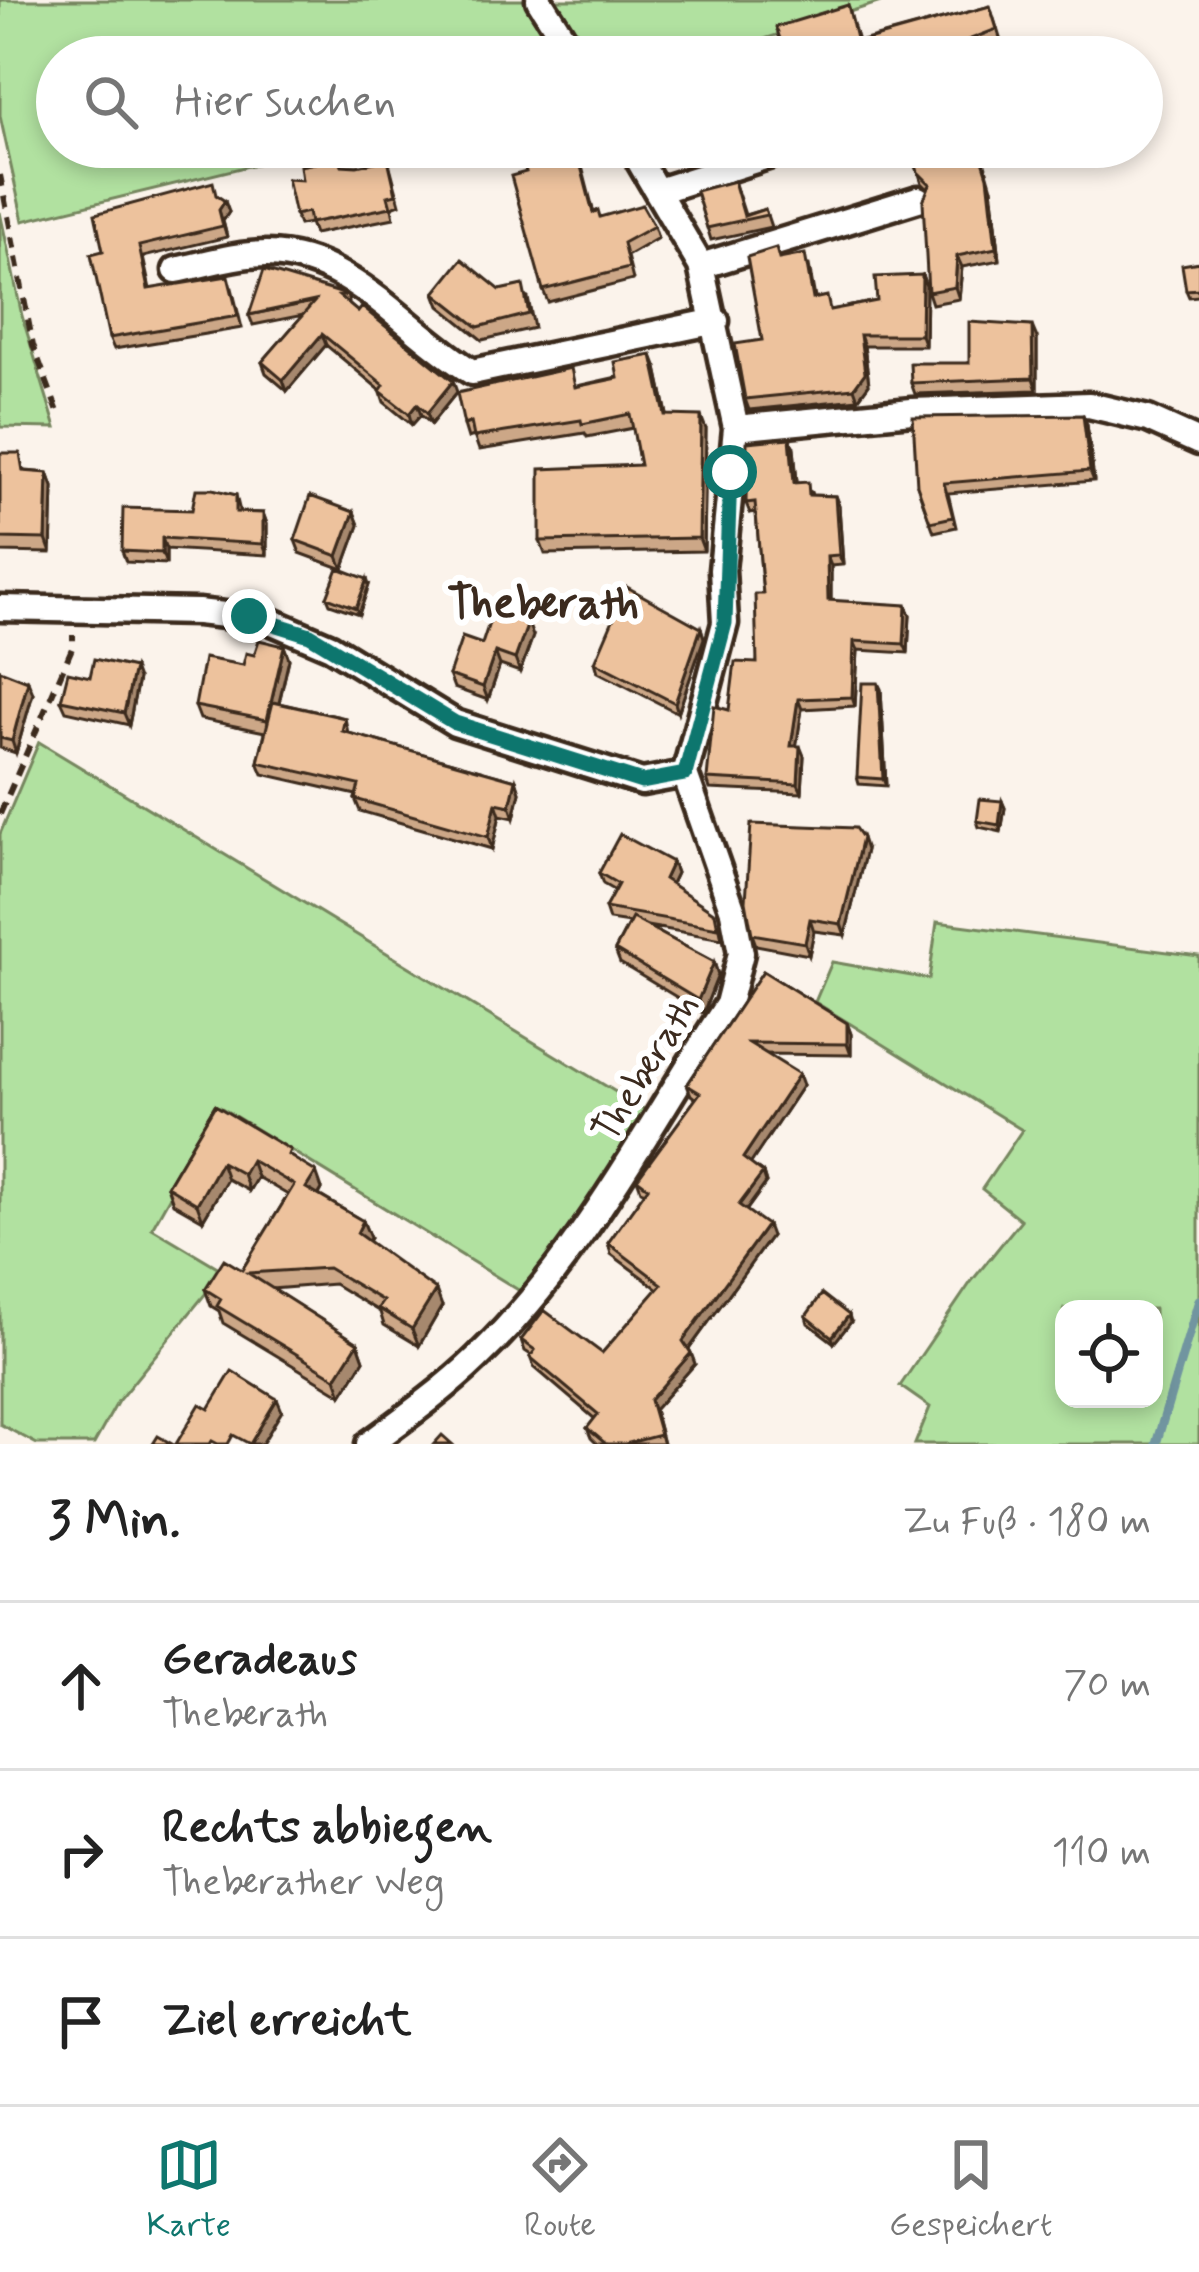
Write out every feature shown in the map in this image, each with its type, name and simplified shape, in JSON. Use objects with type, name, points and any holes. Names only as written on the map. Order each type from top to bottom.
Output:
[{"type":"street","points":[[539,0],[562,36]]},
{"type":"street","points":[[0,608],[198,612],[268,620],[321,641],[455,723],[642,782],[685,774],[725,623],[722,570],[736,428],[701,266],[645,168]]},
{"type":"street","points":[[658,190],[729,168]]},
{"type":"street","points":[[701,266],[918,199]]},
{"type":"street","points":[[176,270],[263,254],[304,260],[364,287],[472,372],[716,321]]},
{"type":"street","points":[[736,428],[912,410],[1089,406],[1148,419],[1199,442]]},
{"type":"street","name":"Theberath","points":[[369,1444],[480,1355],[553,1268],[601,1203],[728,1004],[741,953],[734,911],[685,774]]},
{"type":"path","points":[[0,176],[33,345],[58,412]]},
{"type":"path","points":[[0,814],[74,646],[73,610]]},
{"type":"green space","points":[[0,0],[525,0],[547,36],[36,36],[36,168],[240,168],[23,221],[0,116]]},
{"type":"green space","points":[[546,0],[887,0],[774,36],[568,36]]},
{"type":"green space","points":[[0,212],[22,316],[56,428],[0,427]]},
{"type":"green space","points":[[39,742],[647,1111],[575,1225],[520,1291],[220,1107],[152,1228],[224,1271],[118,1401],[94,1444],[37,1444],[0,1424],[0,834]]},
{"type":"green space","points":[[937,922],[1199,956],[1199,1444],[915,1444],[930,1407],[900,1386],[971,1282],[1021,1220],[982,1189],[1022,1130],[815,1002],[832,962],[929,979]]},
{"type":"building","points":[[848,5],[855,36],[779,36],[776,27]]},
{"type":"building","points":[[990,6],[997,29],[979,36],[882,36]]},
{"type":"building","points":[[300,168],[390,168],[396,194],[388,196],[391,207],[310,223],[308,212],[295,215],[287,179],[302,180]]},
{"type":"building","points":[[525,168],[581,168],[593,213],[598,210],[600,217],[642,205],[654,226],[623,243],[629,268],[543,290],[511,176],[526,172]]},
{"type":"building","points":[[917,168],[986,168],[996,248],[957,256],[955,287],[928,292],[923,201],[930,184]]},
{"type":"building","points":[[734,181],[744,216],[765,209],[767,215],[707,228],[696,191]]},
{"type":"building","points":[[213,182],[216,195],[225,201],[219,210],[223,226],[139,246],[148,289],[228,276],[238,316],[109,338],[91,254],[103,251],[95,214]]},
{"type":"building","points":[[776,248],[779,259],[805,254],[813,299],[827,296],[830,310],[877,301],[875,277],[922,275],[921,335],[860,335],[865,373],[854,388],[745,399],[735,344],[762,340],[747,257]]},
{"type":"building","points":[[462,259],[500,290],[523,285],[529,314],[478,327],[435,293]]},
{"type":"building","points":[[1199,262],[1199,289],[1186,290],[1182,265]]},
{"type":"building","points":[[264,270],[347,295],[339,296],[358,312],[362,307],[453,381],[427,413],[417,404],[409,414],[380,391],[384,385],[322,334],[283,380],[262,362],[315,301],[249,315]]},
{"type":"building","points":[[969,322],[1032,326],[1033,378],[911,383],[910,363],[969,363]]},
{"type":"building","points":[[652,355],[665,415],[701,416],[699,538],[540,541],[540,469],[640,465],[630,414],[474,437],[471,422],[464,425],[457,393],[571,368],[575,387],[618,378],[615,362]]},
{"type":"building","points":[[1083,415],[1090,471],[944,483],[953,517],[930,522],[917,485],[913,417]]},
{"type":"building","points":[[790,438],[794,483],[808,482],[809,495],[835,496],[839,555],[827,556],[828,600],[906,605],[904,644],[854,641],[852,697],[798,699],[791,746],[800,746],[798,784],[707,779],[714,706],[729,710],[735,662],[757,663],[755,594],[763,594],[755,502],[746,503],[747,442]]},
{"type":"building","points":[[0,453],[20,453],[23,471],[48,473],[46,539],[0,538]]},
{"type":"building","points":[[196,489],[236,495],[236,512],[263,513],[263,544],[162,538],[162,553],[122,551],[123,508],[192,510]]},
{"type":"building","points":[[310,496],[354,512],[338,556],[295,540]]},
{"type":"building","points":[[338,568],[367,579],[356,608],[327,597]]},
{"type":"building","points":[[627,587],[701,628],[675,703],[595,662]]},
{"type":"building","points":[[493,611],[528,623],[515,659],[495,652],[483,687],[449,675],[462,637],[482,644]]},
{"type":"building","points":[[259,640],[284,646],[267,720],[195,706],[204,658],[243,665],[246,653],[254,655]]},
{"type":"building","points":[[94,659],[134,668],[124,713],[61,700],[68,672],[90,677]]},
{"type":"building","points":[[0,670],[28,681],[12,741],[0,738]]},
{"type":"building","points":[[862,683],[878,683],[883,779],[857,777]]},
{"type":"building","points":[[273,702],[345,718],[342,731],[516,780],[510,806],[496,803],[488,837],[355,799],[359,785],[258,762]]},
{"type":"building","points":[[980,799],[1002,801],[999,825],[977,821]]},
{"type":"building","points":[[751,824],[855,828],[862,838],[841,924],[810,919],[805,943],[752,934],[746,901]]},
{"type":"building","points":[[620,834],[672,862],[664,879],[715,913],[718,928],[605,908],[618,884],[599,873]]},
{"type":"building","points":[[632,918],[714,962],[698,1000],[615,950]]},
{"type":"building","points":[[763,971],[847,1023],[847,1044],[749,1043],[799,1074],[743,1158],[763,1173],[739,1205],[767,1225],[683,1341],[691,1353],[650,1400],[660,1435],[606,1444],[587,1428],[598,1414],[530,1357],[535,1350],[521,1340],[544,1310],[602,1353],[662,1284],[608,1243],[648,1187],[637,1179],[700,1093],[687,1085]]},
{"type":"building","points":[[215,1105],[290,1150],[288,1155],[316,1172],[306,1188],[363,1221],[357,1233],[436,1290],[412,1329],[378,1308],[383,1301],[328,1268],[248,1273],[358,1343],[336,1378],[217,1306],[221,1299],[205,1289],[224,1259],[242,1270],[294,1185],[251,1160],[243,1174],[221,1162],[197,1204],[167,1186]]},
{"type":"building","points":[[822,1294],[849,1315],[832,1337],[806,1316]]},
{"type":"building","points":[[232,1371],[277,1399],[250,1444],[233,1435],[228,1444],[176,1444],[200,1404],[209,1409]]},
{"type":"waterway","points":[[1156,1444],[1199,1300]]},
{"type":"district","name":"Theberath","points":[[543,601]]},
{"type":"route","points":[[249,616],[310,635],[455,723],[642,782],[685,774],[725,623],[722,570],[730,472]]}]
